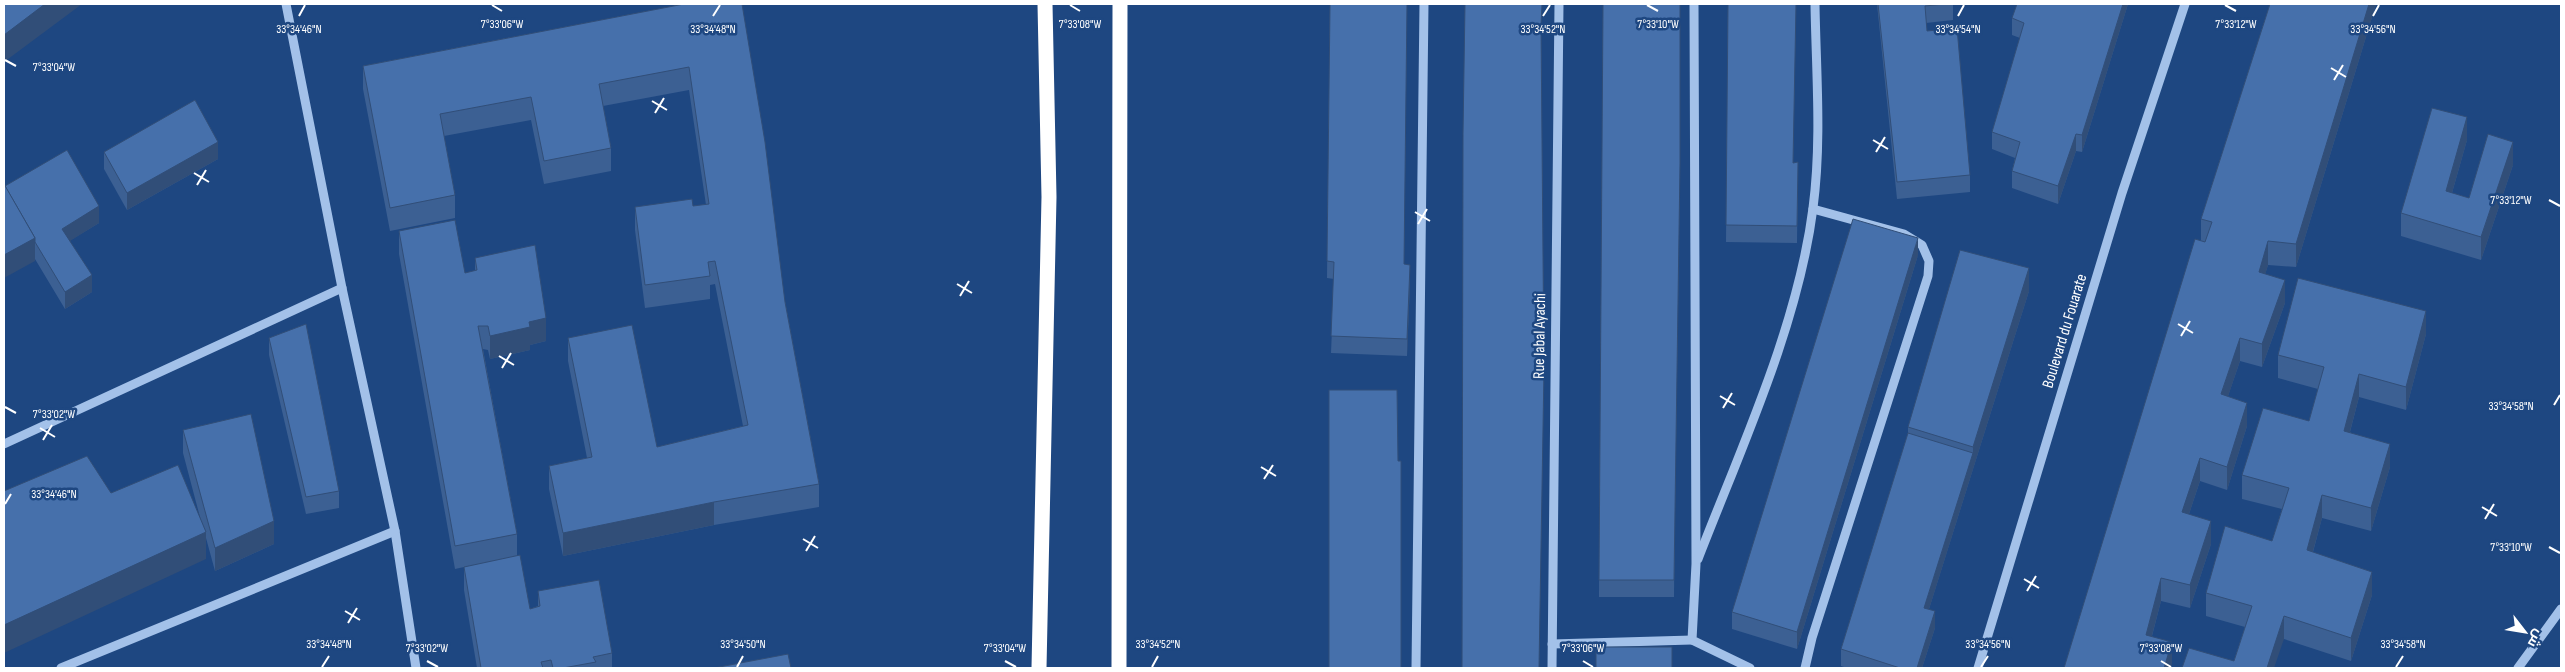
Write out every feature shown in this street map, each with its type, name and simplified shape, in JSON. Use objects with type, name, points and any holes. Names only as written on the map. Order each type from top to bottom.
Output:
[{"type":"highway","points":[[1040,668],[1049,197],[1045,4]]},
{"type":"highway","points":[[1119,668],[1122,4]]},
{"type":"street","points":[[286,4],[342,288],[395,531],[416,668]]},
{"type":"street","points":[[1416,668],[1424,4]]},
{"type":"street","name":"Rue Jabal Ayachi","points":[[1552,668],[1559,4]]},
{"type":"street","points":[[1692,640],[1696,564],[1694,4]]},
{"type":"street","points":[[1696,564],[1773,366],[1794,299],[1813,209],[1818,148],[1815,4]]},
{"type":"street","name":"Boulevard du Fouarate","points":[[1978,668],[2122,193],[2185,4]]},
{"type":"street","points":[[1805,668],[1812,638],[1926,284],[1929,261],[1922,244],[1904,234],[1813,209]]},
{"type":"street","points":[[4,444],[342,288]]},
{"type":"street","points":[[61,668],[395,531]]},
{"type":"street","points":[[2518,668],[2561,608]]},
{"type":"street","points":[[1552,644],[1692,640],[1750,668]]},
{"type":"building","points":[[4,4],[45,4],[4,35]]},
{"type":"building","points":[[684,4],[742,4],[765,142],[785,302],[819,484],[714,502],[563,533],[549,466],[592,457],[568,338],[632,325],[657,447],[748,425],[715,261],[708,262],[710,276],[645,285],[635,207],[692,199],[693,206],[709,204],[689,67],[599,84],[611,148],[544,161],[531,97],[440,114],[455,195],[390,208],[363,66]]},
{"type":"building","points":[[1330,4],[1407,4],[1404,264],[1410,265],[1407,339],[1331,336],[1334,262],[1327,261]]},
{"type":"building","points":[[1465,4],[1542,4],[1544,369],[1539,668],[1462,668]]},
{"type":"building","points":[[1603,4],[1680,4],[1680,164],[1674,580],[1599,580]]},
{"type":"building","points":[[1728,4],[1796,4],[1793,163],[1798,162],[1797,226],[1726,225]]},
{"type":"building","points":[[1878,4],[1945,4],[1925,6],[1927,31],[1957,28],[1970,175],[1897,182]]},
{"type":"building","points":[[2017,4],[2123,4],[2082,135],[2076,134],[2058,186],[2012,171],[2020,142],[1992,132],[2024,23],[2012,18]]},
{"type":"building","points":[[2270,4],[2369,4],[2296,244],[2268,241],[2259,272],[2285,280],[2262,344],[2240,338],[2221,394],[2247,403],[2227,467],[2200,458],[2182,512],[2211,521],[2190,585],[2161,578],[2146,635],[2172,642],[2164,668],[2064,668],[2195,239],[2205,242],[2212,222],[2201,219]]},
{"type":"building","points":[[195,100],[218,142],[127,193],[104,152]]},
{"type":"building","points":[[2432,108],[2467,117],[2446,191],[2469,198],[2488,134],[2513,142],[2481,237],[2401,213]]},
{"type":"building","points":[[67,150],[99,206],[62,229],[92,275],[65,292],[5,186]]},
{"type":"building","points":[[4,184],[35,238],[4,255]]},
{"type":"building","points":[[1853,219],[1918,238],[1797,632],[1732,612]]},
{"type":"building","points":[[455,220],[465,273],[477,270],[475,258],[535,245],[546,318],[529,322],[530,327],[490,336],[488,326],[478,326],[517,534],[455,546],[399,231]]},
{"type":"building","points":[[1960,250],[2029,268],[1973,447],[1908,427]]},
{"type":"building","points":[[2298,278],[2426,311],[2406,387],[2359,374],[2344,431],[2390,444],[2371,508],[2322,495],[2307,550],[2372,572],[2351,638],[2284,616],[2267,668],[2182,668],[2189,648],[2234,661],[2252,606],[2206,593],[2225,526],[2272,541],[2289,488],[2242,475],[2263,408],[2309,421],[2324,367],[2278,355]]},
{"type":"building","points":[[306,324],[339,491],[306,497],[269,338]]},
{"type":"building","points":[[1329,390],[1397,390],[1398,461],[1401,461],[1401,668],[1329,668]]},
{"type":"building","points":[[251,414],[274,521],[215,548],[183,430]]},
{"type":"building","points":[[1908,433],[1973,453],[1924,608],[1935,611],[1917,668],[1900,668],[1841,649]]},
{"type":"building","points":[[87,456],[111,493],[178,465],[206,532],[4,625],[4,491]]},
{"type":"building","points":[[520,555],[530,609],[540,606],[538,591],[599,580],[612,653],[593,657],[596,662],[563,668],[553,668],[551,660],[541,662],[543,668],[481,668],[464,567]]},
{"type":"building","points":[[1596,647],[1672,647],[1672,668],[1596,668]]},
{"type":"building","points":[[788,654],[791,668],[714,668]]}]
